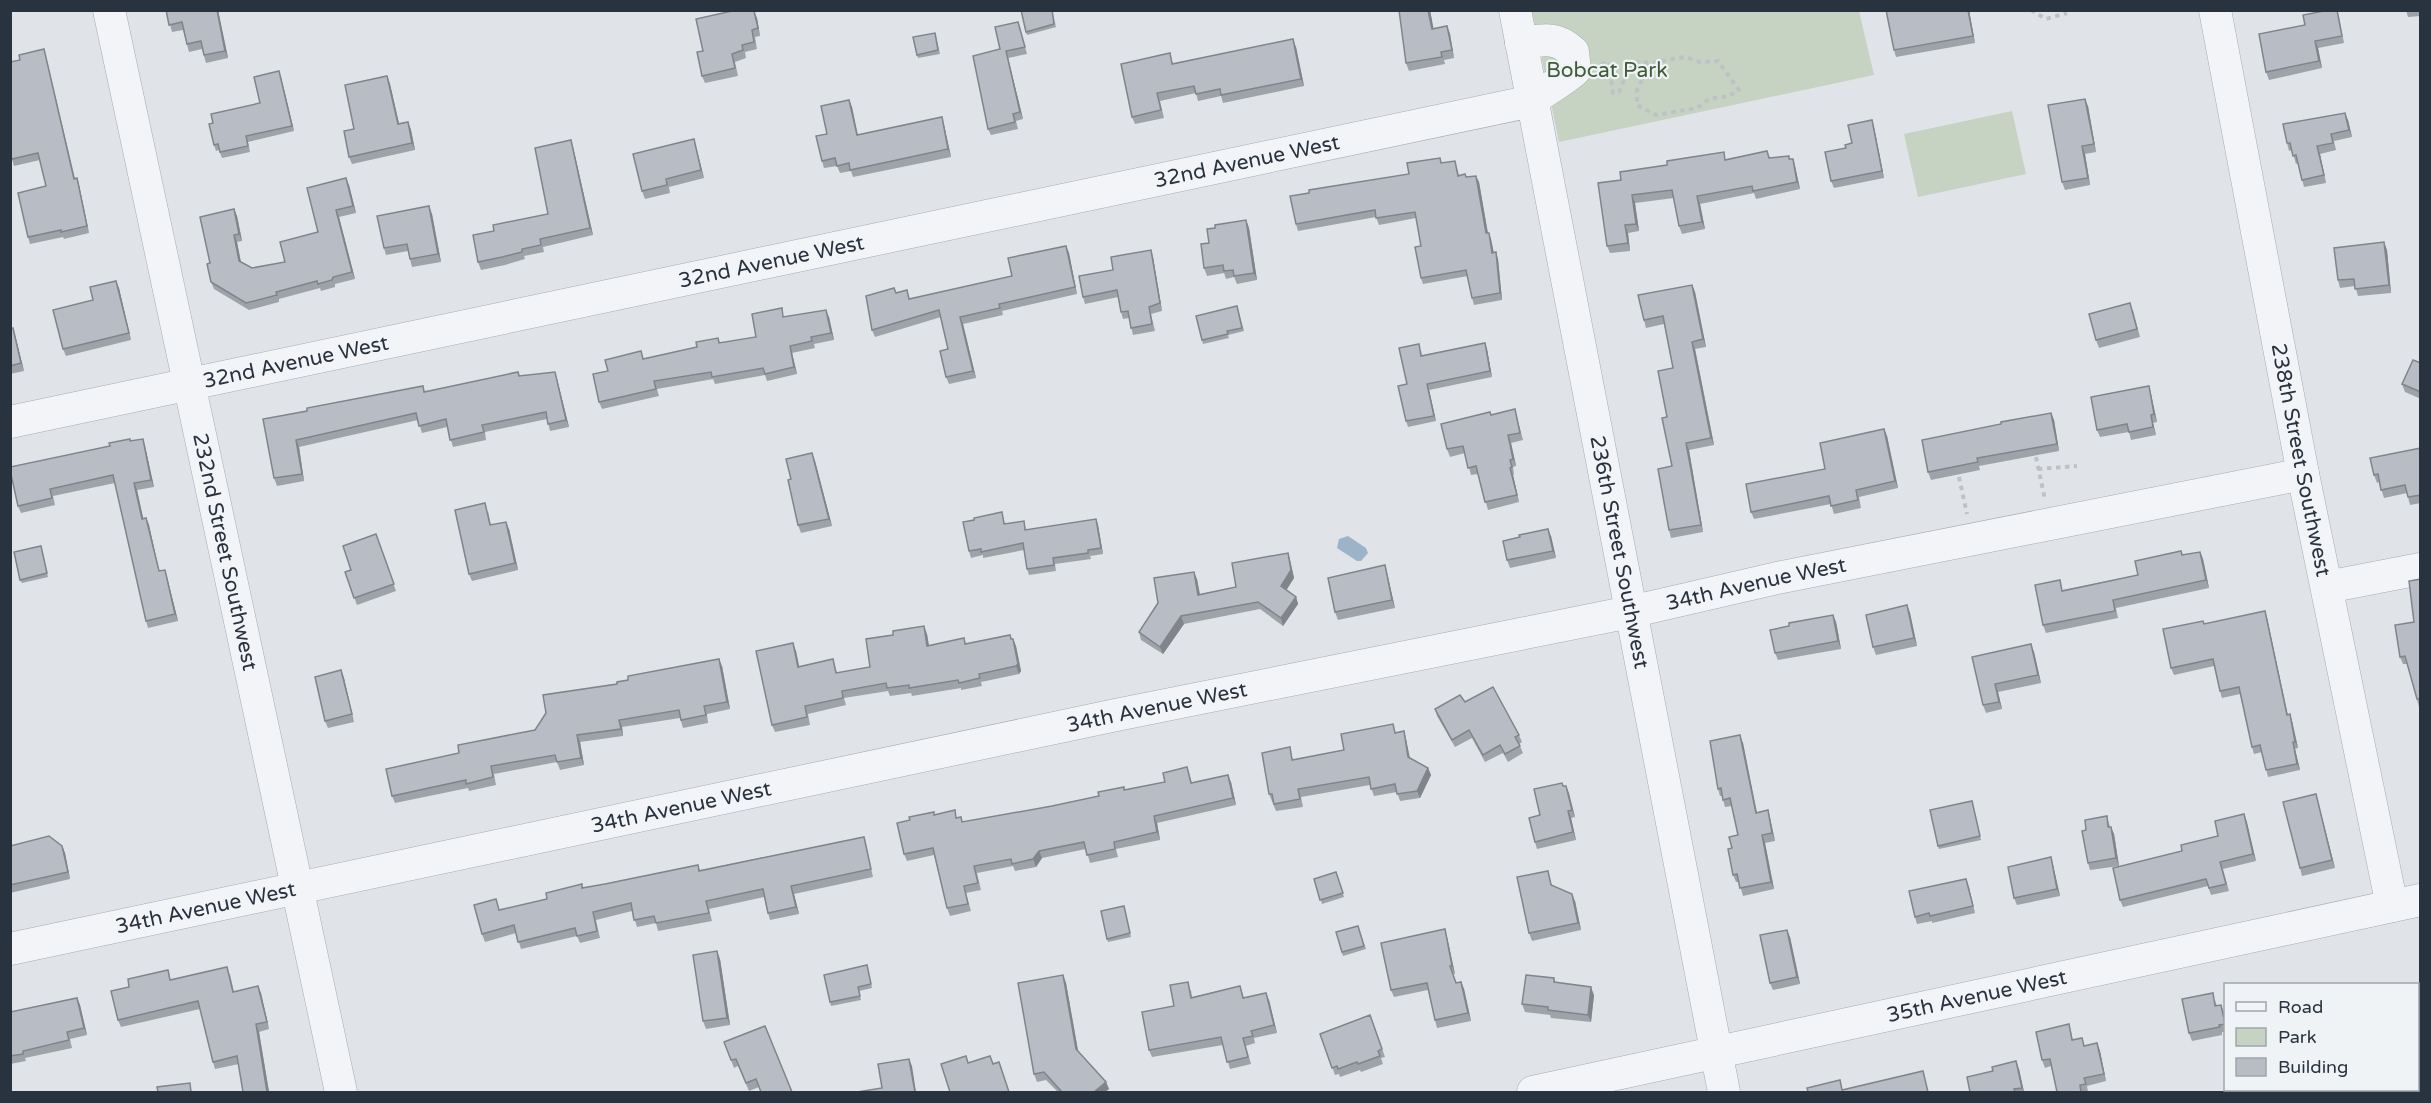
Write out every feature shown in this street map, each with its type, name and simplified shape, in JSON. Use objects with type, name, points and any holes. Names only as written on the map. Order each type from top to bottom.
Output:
[{"type":"street","name":"232nd Street Southwest","points":[[109,10],[341,1092]]},
{"type":"street","name":"236th Street Southwest","points":[[1515,10],[1724,1092]]},
{"type":"street","name":"238th Street Southwest","points":[[2215,10],[2303,474],[2327,587],[2406,903]]},
{"type":"street","points":[[1521,43],[1547,40],[1563,42],[1573,52],[1575,70],[1568,77],[1547,87],[1532,100]]},
{"type":"street","name":"32nd Avenue West","points":[[10,422],[1532,100]]},
{"type":"street","name":"34th Avenue West","points":[[10,949],[1116,716],[1630,612],[1777,578],[2303,474]]},
{"type":"street","points":[[2327,587],[2421,569]]},
{"type":"street","name":"35th Avenue West","points":[[1533,1092],[2406,903]]},
{"type":"path","points":[[2031,10],[2046,19],[2067,13]]},
{"type":"path","points":[[1609,62],[1613,93],[1619,92],[1632,62],[1651,63],[1685,57],[1700,62],[1718,61],[1739,90],[1729,96],[1709,99],[1697,108],[1656,115],[1637,105],[1637,90],[1651,63]]},
{"type":"path","points":[[2036,457],[2049,524]]},
{"type":"path","points":[[2038,469],[2077,466]]},
{"type":"path","points":[[1959,477],[1972,539]]},
{"type":"green space","name":"Bobcat Park","points":[[1532,11],[1859,11],[1874,75],[1559,142]]},
{"type":"green space","points":[[2012,111],[2026,174],[1918,197],[1904,134]]},
{"type":"water","points":[[1348,536],[1366,548],[1368,553],[1361,561],[1357,561],[1337,548],[1339,539]]},
{"type":"building","points":[[166,10],[217,10],[225,51],[204,55],[201,41],[187,44],[182,22],[169,25]]},
{"type":"building","points":[[1021,10],[1052,10],[1054,24],[1026,32]]},
{"type":"building","points":[[1399,10],[1428,10],[1432,29],[1447,26],[1452,50],[1441,52],[1442,57],[1406,63]]},
{"type":"building","points":[[1886,10],[1968,10],[1973,36],[1894,50]]},
{"type":"building","points":[[2337,10],[2342,36],[2315,41],[2319,61],[2266,72],[2259,34],[2305,25],[2303,15]]},
{"type":"building","points":[[732,11],[754,11],[758,28],[752,30],[754,42],[742,45],[743,50],[732,54],[735,68],[702,76],[697,52],[703,51],[696,19]]},
{"type":"building","points":[[1018,22],[1025,47],[1006,51],[1020,112],[1013,114],[1015,122],[988,129],[973,56],[1000,49],[995,27]]},
{"type":"building","points":[[935,33],[938,50],[917,55],[913,37]]},
{"type":"building","points":[[1293,39],[1301,79],[1221,95],[1220,89],[1196,94],[1194,86],[1157,93],[1161,110],[1132,117],[1121,64],[1170,53],[1172,64]]},
{"type":"building","points":[[44,49],[87,226],[28,237],[18,193],[46,186],[38,153],[12,159],[10,153],[10,62],[20,60],[19,55]]},
{"type":"building","points":[[279,71],[292,126],[246,136],[248,146],[220,152],[218,144],[214,145],[209,124],[213,123],[211,114],[260,103],[254,77]]},
{"type":"building","points":[[387,76],[398,124],[408,122],[412,143],[349,157],[344,131],[354,129],[345,85]]},
{"type":"building","points":[[2085,99],[2094,144],[2082,146],[2088,178],[2062,182],[2048,105]]},
{"type":"building","points":[[849,100],[857,135],[942,117],[948,149],[850,170],[849,163],[837,166],[835,158],[822,161],[816,136],[827,134],[821,106]]},
{"type":"building","points":[[2345,113],[2349,130],[2331,134],[2333,143],[2317,146],[2324,175],[2302,180],[2296,155],[2293,156],[2290,143],[2287,143],[2283,124]]},
{"type":"building","points":[[1872,120],[1882,171],[1831,181],[1825,152],[1846,148],[1845,145],[1852,143],[1848,125]]},
{"type":"building","points":[[694,139],[701,170],[666,179],[667,185],[642,191],[633,154]]},
{"type":"building","points":[[571,140],[590,228],[540,239],[541,245],[522,249],[522,252],[478,262],[473,235],[494,231],[493,225],[548,214],[535,148]]},
{"type":"building","points":[[1767,151],[1769,158],[1789,156],[1789,159],[1793,159],[1797,182],[1753,191],[1752,186],[1697,196],[1702,222],[1679,226],[1672,190],[1632,195],[1636,224],[1625,225],[1628,243],[1607,246],[1598,183],[1621,180],[1620,172],[1667,165],[1667,161],[1724,152],[1725,160]]},
{"type":"building","points":[[1440,158],[1441,163],[1455,161],[1458,176],[1465,174],[1466,177],[1476,176],[1486,233],[1489,233],[1492,253],[1496,252],[1500,293],[1472,298],[1466,270],[1421,278],[1415,247],[1421,246],[1415,212],[1376,218],[1375,210],[1296,224],[1290,196],[1309,193],[1309,190],[1409,174],[1407,163]]},
{"type":"building","points":[[346,178],[353,206],[336,210],[352,272],[318,284],[317,281],[276,292],[277,295],[246,303],[211,282],[207,264],[210,263],[200,217],[234,209],[239,234],[234,235],[239,261],[252,268],[285,262],[280,242],[318,232],[307,188]]},
{"type":"building","points":[[429,206],[438,254],[410,259],[407,244],[384,248],[377,216]]},
{"type":"building","points":[[1246,220],[1254,273],[1234,276],[1233,270],[1224,271],[1223,265],[1204,268],[1201,244],[1209,243],[1207,229],[1215,228],[1215,225]]},
{"type":"building","points":[[2384,242],[2389,285],[2355,289],[2354,279],[2338,280],[2334,248]]},
{"type":"building","points":[[1066,246],[1075,287],[999,304],[1000,308],[960,317],[973,371],[946,377],[940,351],[948,349],[939,310],[872,330],[866,296],[894,288],[896,293],[907,290],[909,299],[1012,276],[1008,258]]},
{"type":"building","points":[[1151,250],[1160,303],[1149,307],[1152,324],[1131,328],[1128,311],[1121,312],[1117,290],[1083,297],[1079,276],[1113,270],[1111,257]]},
{"type":"building","points":[[116,281],[129,333],[63,349],[53,310],[93,300],[90,287]]},
{"type":"building","points":[[1692,285],[1703,339],[1692,342],[1711,438],[1686,443],[1701,525],[1669,530],[1658,469],[1672,466],[1662,418],[1667,417],[1658,371],[1673,368],[1663,316],[1644,320],[1638,295]]},
{"type":"building","points":[[2130,303],[2137,329],[2096,340],[2089,314]]},
{"type":"building","points":[[1237,306],[1242,328],[1202,340],[1196,316]]},
{"type":"building","points":[[782,308],[783,317],[826,310],[831,333],[811,337],[812,341],[790,346],[794,367],[765,374],[763,368],[712,377],[711,372],[654,381],[656,389],[599,402],[593,374],[608,371],[605,360],[641,351],[643,359],[697,347],[696,342],[718,338],[719,343],[756,337],[752,314]]},
{"type":"building","points":[[10,328],[13,328],[21,363],[10,366]]},
{"type":"building","points":[[1485,343],[1490,371],[1427,384],[1434,416],[1406,421],[1398,386],[1407,384],[1399,348],[1419,344],[1421,356]]},
{"type":"building","points":[[2413,360],[2421,363],[2421,392],[2402,384]]},
{"type":"building","points":[[518,372],[519,376],[555,372],[566,420],[548,424],[546,412],[482,425],[484,432],[450,440],[446,419],[419,426],[416,413],[296,440],[302,474],[274,478],[263,419],[307,411],[307,408],[423,386],[424,392]]},
{"type":"building","points":[[2149,386],[2154,414],[2151,415],[2153,427],[2129,432],[2127,424],[2097,430],[2091,397]]},
{"type":"building","points":[[1515,409],[1520,433],[1508,435],[1513,459],[1510,460],[1512,467],[1510,468],[1517,495],[1485,502],[1476,466],[1468,468],[1463,446],[1447,449],[1441,424],[1490,412],[1491,415]]},
{"type":"building","points":[[2051,413],[2057,444],[1977,458],[1978,462],[1928,472],[1922,440]]},
{"type":"building","points":[[1884,429],[1895,481],[1856,490],[1858,500],[1831,506],[1829,496],[1751,512],[1746,484],[1825,469],[1820,443]]},
{"type":"building","points":[[130,439],[130,441],[143,439],[151,480],[134,483],[142,519],[146,518],[159,571],[165,570],[175,614],[146,621],[113,475],[50,489],[52,498],[18,506],[10,470],[10,467],[110,446],[109,443]]},
{"type":"building","points":[[2421,448],[2421,495],[2408,497],[2405,485],[2381,490],[2378,474],[2374,475],[2370,458]]},
{"type":"building","points":[[812,453],[829,519],[798,525],[786,459]]},
{"type":"building","points":[[485,503],[490,525],[506,522],[515,563],[469,574],[455,510]]},
{"type":"building","points":[[1002,512],[1004,524],[1024,521],[1025,530],[1096,519],[1101,548],[1088,550],[1088,553],[1053,558],[1054,565],[1027,569],[1023,543],[981,552],[981,549],[969,551],[963,522]]},
{"type":"building","points":[[1548,529],[1553,551],[1507,560],[1503,541]]},
{"type":"building","points":[[376,534],[394,584],[354,598],[345,572],[351,570],[343,546]]},
{"type":"building","points":[[41,546],[47,573],[20,580],[14,552]]},
{"type":"building","points":[[2181,551],[2182,555],[2200,552],[2206,580],[2113,600],[2115,611],[2043,625],[2035,585],[2060,580],[2062,591],[2138,575],[2135,561]]},
{"type":"building","points":[[1288,553],[1291,570],[1281,586],[1296,597],[1281,618],[1258,602],[1181,616],[1160,647],[1139,632],[1158,603],[1154,578],[1194,572],[1198,595],[1236,587],[1232,563]]},
{"type":"building","points":[[1385,565],[1392,600],[1335,612],[1328,578]]},
{"type":"building","points":[[2421,579],[2421,699],[2417,699],[2405,656],[2400,657],[2395,625],[2414,622],[2409,581]]},
{"type":"building","points":[[1907,605],[1914,638],[1873,647],[1866,615]]},
{"type":"building","points":[[2265,611],[2287,715],[2290,714],[2297,764],[2266,770],[2260,745],[2252,747],[2239,687],[2220,691],[2213,659],[2171,668],[2163,629],[2203,621],[2204,624]]},
{"type":"building","points":[[1833,615],[1838,641],[1775,653],[1770,630],[1789,626],[1789,623]]},
{"type":"building","points":[[924,626],[927,646],[964,638],[965,644],[1010,635],[1013,639],[1018,664],[979,674],[980,678],[959,683],[958,680],[909,688],[909,685],[887,688],[886,683],[842,691],[843,698],[805,706],[807,717],[772,725],[756,651],[793,643],[798,667],[833,659],[836,673],[870,667],[866,639],[893,635],[893,631]]},
{"type":"building","points":[[2031,644],[2038,675],[1995,684],[1999,702],[1983,705],[1972,657]]},
{"type":"building","points":[[719,659],[727,702],[704,706],[706,715],[681,720],[679,710],[619,720],[621,729],[577,735],[581,758],[557,762],[555,755],[491,766],[493,777],[466,784],[466,780],[392,796],[386,769],[459,753],[458,745],[535,730],[546,713],[543,695],[617,684],[617,682],[628,680],[628,676]]},
{"type":"building","points":[[341,670],[352,714],[325,721],[315,677]]},
{"type":"building","points":[[1493,687],[1519,735],[1515,737],[1520,746],[1505,754],[1500,745],[1483,755],[1469,730],[1452,740],[1435,709],[1460,695],[1465,702]]},
{"type":"building","points":[[1393,724],[1395,733],[1404,731],[1408,757],[1428,768],[1417,791],[1397,794],[1395,784],[1371,789],[1369,777],[1298,789],[1300,799],[1274,804],[1272,794],[1269,794],[1262,753],[1290,747],[1292,760],[1344,750],[1341,734]]},
{"type":"building","points":[[1740,735],[1756,813],[1768,810],[1772,833],[1762,835],[1771,882],[1740,888],[1737,874],[1733,875],[1728,849],[1732,848],[1729,837],[1738,835],[1730,798],[1723,800],[1721,788],[1718,789],[1710,741]]},
{"type":"building","points":[[1187,767],[1191,783],[1228,775],[1233,798],[1154,816],[1157,832],[1114,842],[1115,849],[1087,855],[1084,842],[1039,851],[1033,859],[1012,864],[1011,859],[974,866],[978,883],[964,886],[968,904],[947,908],[933,848],[904,854],[897,823],[910,820],[909,817],[955,810],[956,818],[961,817],[962,822],[1052,806],[1099,796],[1098,792],[1124,787],[1124,790],[1165,782],[1163,773]]},
{"type":"building","points":[[1562,783],[1566,786],[1572,810],[1568,811],[1573,832],[1535,842],[1529,818],[1540,815],[1534,789]]},
{"type":"building","points":[[2316,794],[2332,860],[2300,868],[2283,802]]},
{"type":"building","points":[[1972,801],[1980,836],[1938,846],[1930,810]]},
{"type":"building","points":[[2244,814],[2253,854],[2220,862],[2226,884],[2209,888],[2206,879],[2120,900],[2113,868],[2182,851],[2181,845],[2218,836],[2215,821]]},
{"type":"building","points":[[2107,816],[2116,858],[2088,863],[2082,831],[2086,830],[2085,820]]},
{"type":"building","points":[[49,836],[62,846],[68,872],[10,885],[10,846]]},
{"type":"building","points":[[864,837],[871,869],[791,886],[796,907],[768,913],[763,889],[706,901],[709,913],[656,923],[654,916],[634,920],[631,903],[593,912],[597,931],[577,936],[575,928],[518,942],[514,925],[482,934],[474,905],[496,899],[499,910],[547,899],[546,893],[582,884],[582,888],[698,865],[699,871]]},
{"type":"building","points":[[2051,857],[2057,889],[2014,898],[2008,867]]},
{"type":"building","points":[[1548,871],[1551,885],[1572,894],[1578,923],[1529,933],[1517,877]]},
{"type":"building","points":[[1336,872],[1343,893],[1320,900],[1314,879]]},
{"type":"building","points":[[1966,879],[1973,906],[1930,916],[1929,913],[1915,917],[1909,891]]},
{"type":"building","points":[[1124,906],[1130,933],[1107,939],[1101,911]]},
{"type":"building","points":[[1358,926],[1364,946],[1342,952],[1336,932]]},
{"type":"building","points":[[1445,929],[1452,966],[1450,966],[1456,983],[1461,982],[1468,1013],[1435,1020],[1427,983],[1391,990],[1381,943]]},
{"type":"building","points":[[1787,930],[1797,977],[1770,983],[1760,935]]},
{"type":"building","points":[[717,951],[727,1018],[703,1021],[693,955]]},
{"type":"building","points":[[867,965],[871,984],[858,987],[860,996],[830,1002],[824,975]]},
{"type":"building","points":[[227,967],[233,992],[258,986],[267,1022],[256,1024],[267,1092],[243,1092],[237,1056],[213,1062],[198,1001],[118,1020],[111,991],[129,987],[128,979],[168,970],[170,980]]},
{"type":"building","points":[[1063,975],[1076,1049],[1106,1082],[1094,1092],[1062,1092],[1044,1072],[1034,1074],[1018,983]]},
{"type":"building","points":[[1526,975],[1554,978],[1554,982],[1591,987],[1588,1015],[1522,1004]]},
{"type":"building","points":[[1188,982],[1191,998],[1240,986],[1243,998],[1266,993],[1274,1025],[1251,1031],[1253,1036],[1243,1038],[1248,1057],[1227,1062],[1221,1037],[1149,1050],[1142,1012],[1174,1006],[1170,985]]},
{"type":"building","points":[[2213,993],[2215,1006],[2221,1005],[2224,1024],[2189,1033],[2182,999]]},
{"type":"building","points":[[77,998],[84,1028],[67,1032],[69,1040],[10,1056],[10,1012]]},
{"type":"building","points":[[1370,1015],[1382,1049],[1378,1051],[1380,1056],[1338,1069],[1337,1066],[1332,1068],[1320,1034]]},
{"type":"building","points":[[2069,1024],[2072,1040],[2082,1038],[2084,1046],[2097,1043],[2104,1074],[2084,1078],[2086,1084],[2080,1085],[2081,1092],[2057,1092],[2050,1059],[2042,1060],[2036,1032]]},
{"type":"building","points":[[765,1026],[792,1092],[761,1092],[756,1079],[746,1083],[736,1059],[731,1060],[724,1042]]},
{"type":"building","points":[[966,1056],[968,1063],[990,1056],[993,1064],[999,1062],[1009,1092],[950,1092],[941,1064]]},
{"type":"building","points":[[909,1059],[915,1092],[857,1092],[882,1088],[878,1064]]},
{"type":"building","points":[[2016,1061],[2022,1088],[2014,1089],[2015,1092],[1970,1092],[1967,1077],[1993,1071],[1992,1067]]},
{"type":"building","points":[[1923,1071],[1928,1092],[1808,1092],[1807,1088],[1840,1080],[1842,1090]]},
{"type":"building","points":[[190,1083],[191,1092],[158,1092],[157,1087]]},
{"type":"building","points":[[2265,1091],[2320,1091],[2320,1092]]}]
